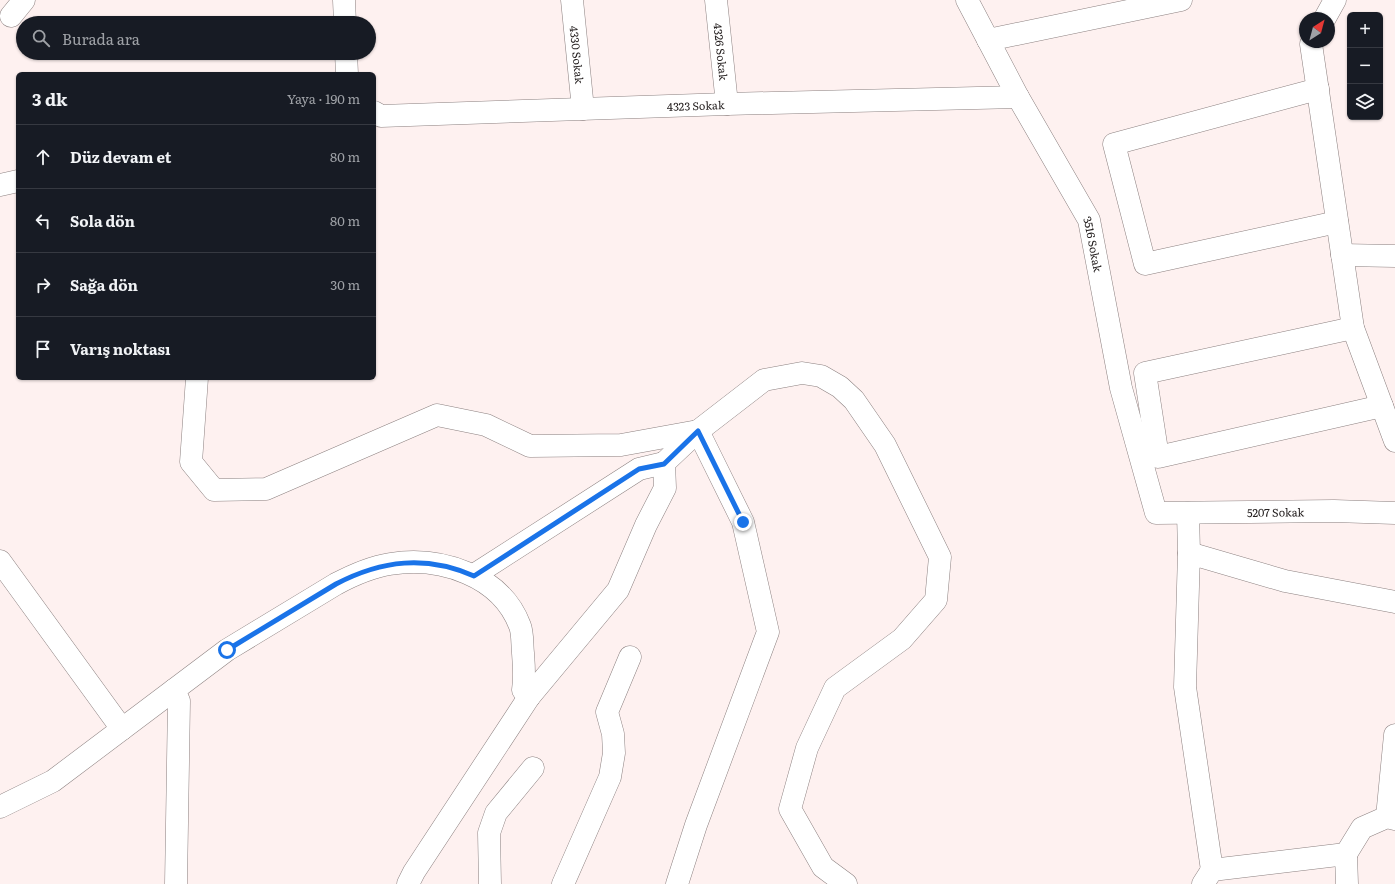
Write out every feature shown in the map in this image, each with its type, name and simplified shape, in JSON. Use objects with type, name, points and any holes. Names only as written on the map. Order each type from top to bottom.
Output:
[{"type":"street","points":[[344,0],[345,16]]},
{"type":"street","name":"4330 Sokak","points":[[572,0],[583,109]]},
{"type":"street","name":"4326 Sokak","points":[[716,0],[727,104]]},
{"type":"street","name":"3516 Sokak","points":[[967,0],[1018,97],[1088,220],[1121,388],[1156,513]]},
{"type":"street","points":[[988,40],[1181,0]]},
{"type":"street","points":[[1328,12],[1334,0]]},
{"type":"street","points":[[1312,48],[1353,328],[1395,441]]},
{"type":"street","points":[[347,60],[348,72]]},
{"type":"street","points":[[1318,89],[1114,144],[1145,264],[1337,222]]},
{"type":"street","name":"4323 Sokak","points":[[376,113],[381,116],[727,104],[1018,97]]},
{"type":"street","points":[[0,185],[16,181]]},
{"type":"street","points":[[1342,255],[1395,256]]},
{"type":"street","points":[[1353,328],[1145,373],[1158,457],[1382,406]]},
{"type":"street","points":[[474,576],[639,469],[664,464],[698,431],[764,380],[802,372],[821,376],[840,387],[854,400],[885,445],[940,557],[936,600],[902,639],[835,688],[807,748],[790,809],[823,867],[846,884]]},
{"type":"street","points":[[197,380],[191,462],[214,490],[266,489],[437,415],[486,425],[530,446],[622,445],[698,431]]},
{"type":"street","points":[[677,884],[696,825],[768,632],[743,522],[698,431]]},
{"type":"street","points":[[408,884],[414,872],[529,696],[618,590],[646,525],[665,488],[664,464]]},
{"type":"street","name":"5207 Sokak","points":[[1156,513],[1188,514],[1334,511],[1395,513]]},
{"type":"street","points":[[1188,514],[1189,553],[1185,687],[1207,877],[1346,854]]},
{"type":"street","points":[[1189,553],[1285,582],[1395,602]]},
{"type":"street","points":[[0,561],[122,729]]},
{"type":"street","points":[[0,807],[53,781],[227,650],[336,584],[353,575],[384,565],[410,562],[443,565],[474,576],[486,583],[498,593],[507,603],[520,627],[525,677],[523,690],[529,696]]},
{"type":"street","points":[[563,884],[610,777],[614,753],[613,734],[607,712],[630,657]]},
{"type":"street","points":[[174,690],[179,701],[176,884]]},
{"type":"street","points":[[1348,884],[1346,854],[1362,828],[1391,818],[1395,735]]},
{"type":"street","points":[[490,884],[489,833],[496,813],[533,768]]},
{"type":"route","points":[[227,650],[336,584],[371,568],[410,562],[426,563],[443,565],[474,576],[639,469],[664,464],[698,431],[743,522]]}]
